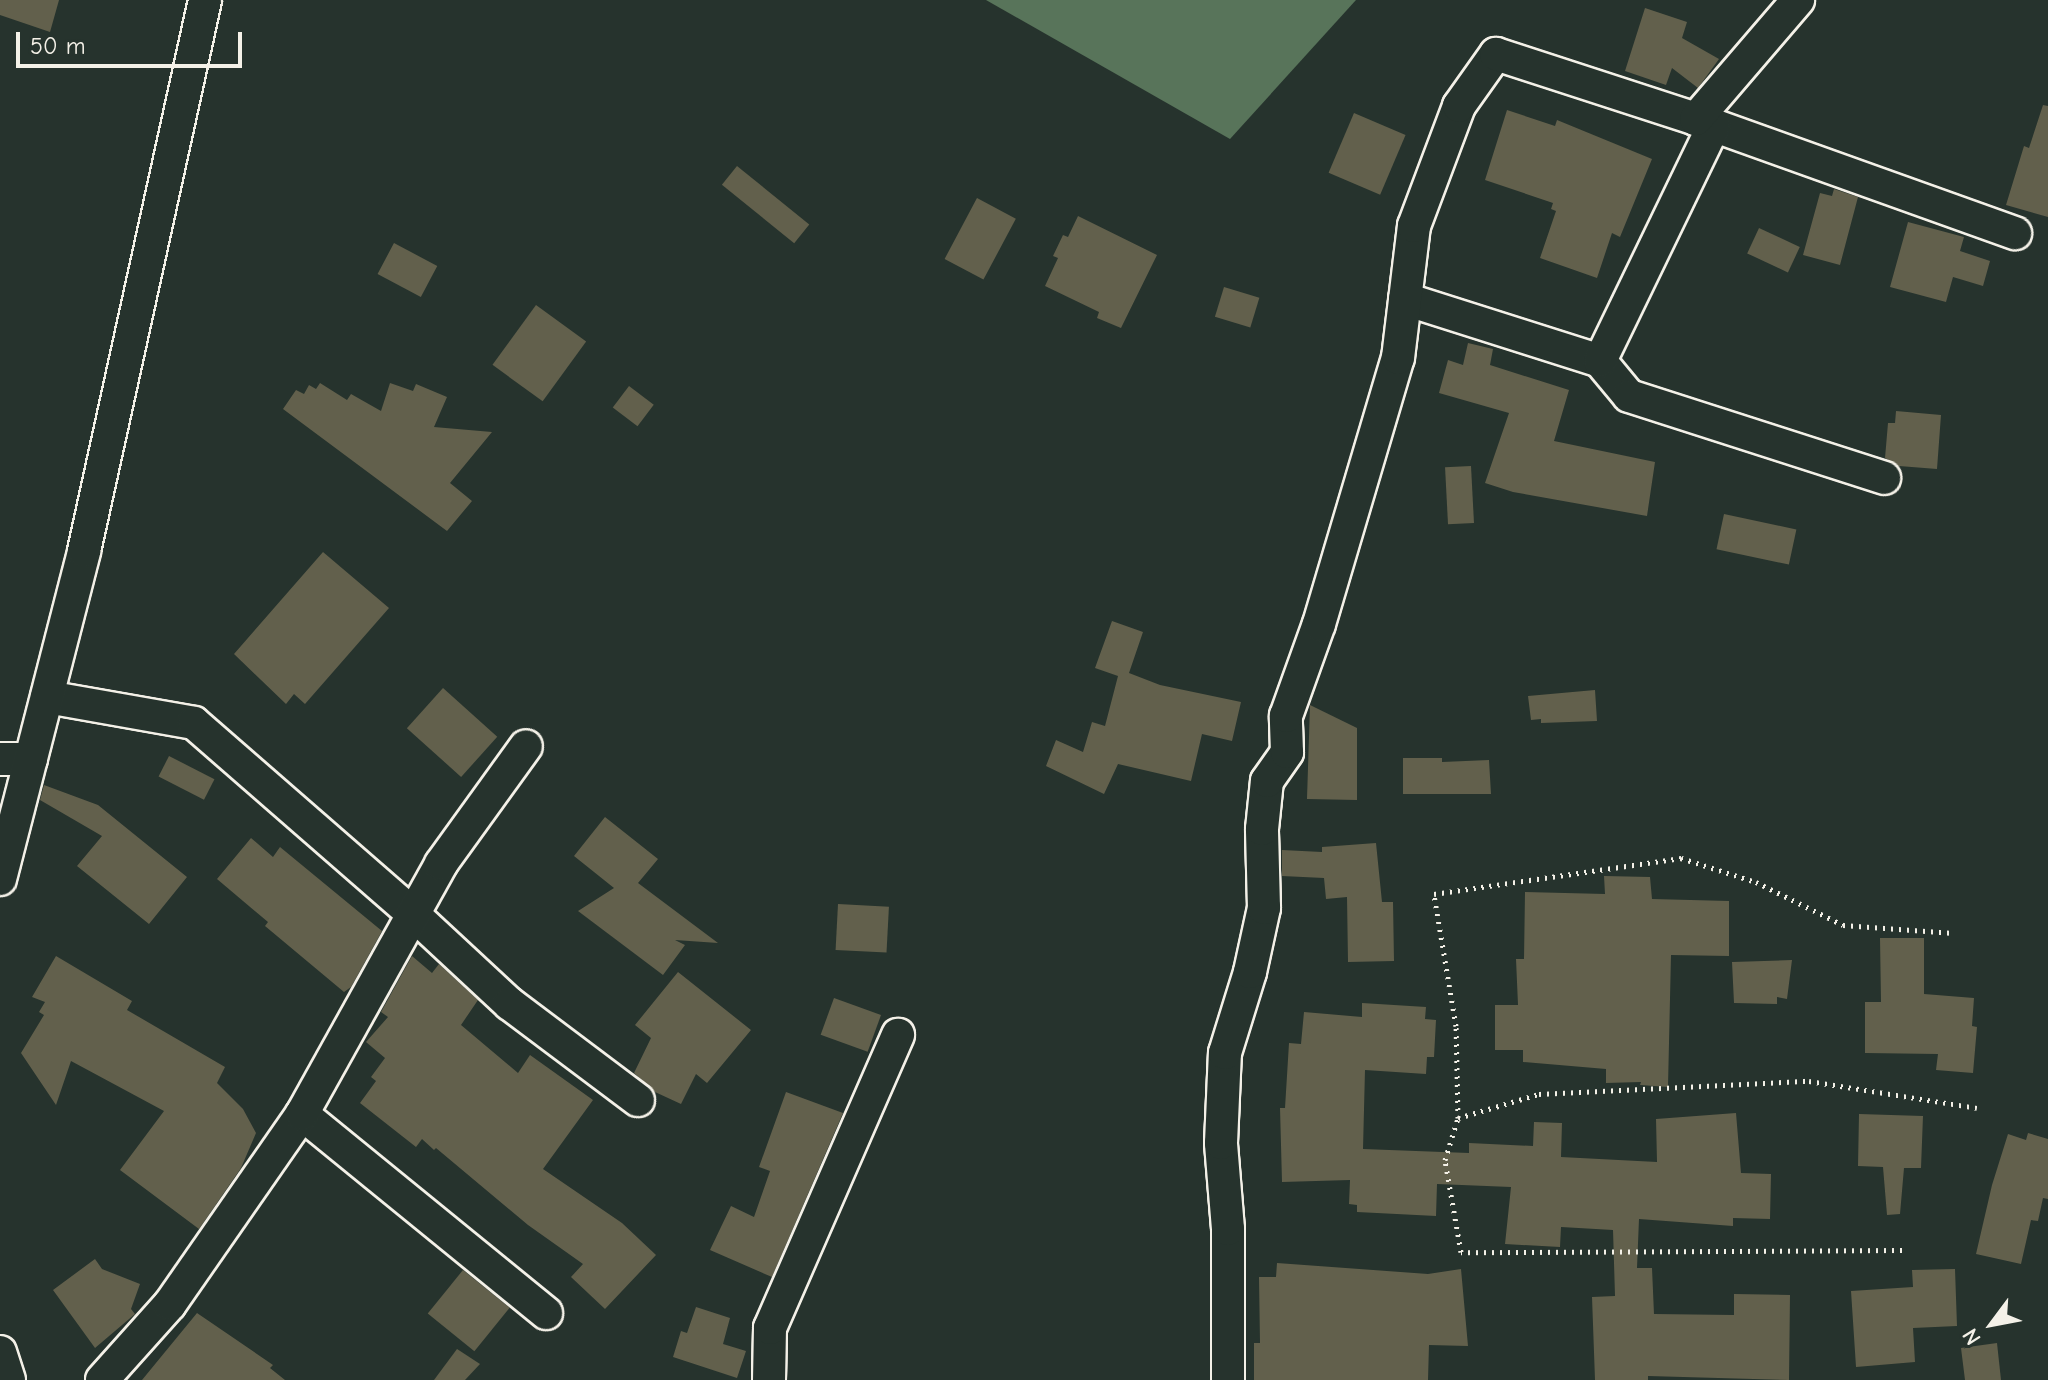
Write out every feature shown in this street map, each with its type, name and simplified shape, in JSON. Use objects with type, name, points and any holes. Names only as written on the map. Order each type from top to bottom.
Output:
[{"type":"street","points":[[0,879],[16,759],[47,697],[84,551],[205,0]]},
{"type":"street","points":[[1600,361],[1705,122],[1798,0]]},
{"type":"street","points":[[1228,1380],[1228,1229],[1221,1143],[1225,1053],[1250,972],[1264,908],[1262,829],[1267,781],[1287,752],[1286,716],[1319,624],[1398,358],[1414,226],[1459,106],[1496,54],[1705,122],[2015,233]]},
{"type":"street","points":[[1405,299],[1600,361],[1629,396],[1884,478]]},
{"type":"street","points":[[47,697],[194,723],[413,914],[510,1004],[638,1100]]},
{"type":"street","points":[[102,1380],[170,1304],[302,1114],[441,864],[526,746]]},
{"type":"street","points":[[769,1380],[770,1328],[898,1035]]},
{"type":"street","points":[[302,1114],[546,1313]]},
{"type":"street","points":[[0,1352],[9,1380]]},
{"type":"path","points":[[1902,1250],[1461,1252],[1446,1184],[1445,1160],[1458,1118],[1456,1026],[1434,894],[1681,858],[1756,882],[1843,925],[1954,933]]},
{"type":"path","points":[[1458,1118],[1539,1094],[1809,1081],[1977,1108]]},
{"type":"green space","points":[[986,0],[1356,0],[1230,139]]},
{"type":"building","points":[[0,0],[59,0],[50,32],[0,15]]},
{"type":"building","points":[[1645,8],[1687,22],[1682,38],[1719,59],[1698,88],[1672,68],[1666,85],[1625,71]]},
{"type":"building","points":[[2043,105],[2048,106],[2048,217],[2006,205],[2024,146],[2029,148]]},
{"type":"building","points":[[1507,110],[1555,126],[1557,120],[1652,159],[1620,237],[1612,233],[1597,278],[1540,258],[1556,211],[1551,209],[1553,203],[1485,180]]},
{"type":"building","points":[[1354,113],[1406,135],[1380,195],[1329,173]]},
{"type":"building","points":[[737,166],[809,225],[794,243],[722,185]]},
{"type":"building","points":[[1834,189],[1858,197],[1840,265],[1803,255],[1820,193],[1832,196]]},
{"type":"building","points":[[977,198],[1016,219],[983,280],[945,259]]},
{"type":"building","points":[[1078,216],[1157,255],[1121,328],[1097,318],[1099,312],[1045,286],[1058,258],[1053,256],[1063,235],[1068,237]]},
{"type":"building","points":[[1908,222],[1964,237],[1960,251],[1990,261],[1983,286],[1953,277],[1946,302],[1890,287]]},
{"type":"building","points":[[1759,228],[1800,247],[1788,272],[1747,253]]},
{"type":"building","points":[[394,243],[437,266],[421,297],[378,274]]},
{"type":"building","points":[[1224,287],[1259,298],[1250,327],[1215,317]]},
{"type":"building","points":[[536,305],[586,341],[543,401],[493,365]]},
{"type":"building","points":[[1468,343],[1493,349],[1490,365],[1569,390],[1554,441],[1655,462],[1647,516],[1513,492],[1485,483],[1509,413],[1439,393],[1448,360],[1463,365]]},
{"type":"building","points":[[320,383],[347,400],[351,394],[381,411],[390,383],[413,391],[416,384],[447,397],[434,427],[492,432],[450,483],[472,501],[447,531],[283,409],[296,390],[304,394],[309,385],[316,389]]},
{"type":"building","points":[[629,386],[654,405],[638,426],[613,408]]},
{"type":"building","points":[[1896,411],[1941,415],[1937,469],[1899,466],[1885,458],[1888,423],[1895,423]]},
{"type":"building","points":[[1471,466],[1474,523],[1448,524],[1445,467]]},
{"type":"building","points":[[1724,514],[1796,529],[1789,565],[1717,549]]},
{"type":"building","points":[[323,552],[389,608],[305,704],[294,694],[286,704],[234,654]]},
{"type":"building","points":[[1112,621],[1143,632],[1129,673],[1160,685],[1241,702],[1232,741],[1202,734],[1191,781],[1118,764],[1104,794],[1046,766],[1056,740],[1083,752],[1092,722],[1105,726],[1118,676],[1095,668]]},
{"type":"building","points":[[443,688],[497,737],[461,777],[407,728]]},
{"type":"building","points":[[1595,690],[1597,721],[1541,723],[1541,719],[1531,720],[1528,696]]},
{"type":"building","points":[[1310,705],[1357,728],[1357,800],[1307,799]]},
{"type":"building","points":[[169,756],[214,779],[204,800],[159,776]]},
{"type":"building","points":[[1403,758],[1442,758],[1442,762],[1489,760],[1491,794],[1403,794]]},
{"type":"building","points":[[44,785],[98,805],[187,877],[149,924],[77,866],[102,836],[40,800]]},
{"type":"building","points":[[605,817],[658,859],[638,883],[718,943],[675,940],[685,945],[663,975],[578,911],[614,888],[574,856]]},
{"type":"building","points":[[251,838],[273,857],[280,847],[382,931],[351,987],[344,992],[265,926],[268,922],[217,879]]},
{"type":"building","points":[[1376,843],[1382,902],[1393,902],[1394,961],[1348,962],[1347,897],[1326,899],[1324,878],[1282,876],[1282,850],[1322,852],[1322,847]]},
{"type":"building","points":[[1604,876],[1650,877],[1652,899],[1729,901],[1729,956],[1671,955],[1668,1087],[1640,1085],[1641,1082],[1606,1083],[1606,1069],[1523,1062],[1523,1050],[1495,1050],[1495,1005],[1518,1005],[1516,959],[1524,959],[1525,892],[1605,894]]},
{"type":"building","points":[[838,904],[889,907],[887,953],[836,950]]},
{"type":"building","points":[[1880,938],[1924,938],[1924,994],[1974,998],[1972,1026],[1977,1027],[1973,1073],[1936,1070],[1938,1054],[1865,1053],[1865,1002],[1881,1002]]},
{"type":"building","points":[[56,956],[132,1001],[127,1010],[225,1067],[217,1083],[243,1109],[256,1133],[241,1168],[199,1229],[120,1170],[164,1111],[71,1061],[56,1105],[21,1053],[44,1015],[39,1012],[45,1002],[32,997]]},
{"type":"building","points":[[412,956],[432,973],[439,964],[478,1000],[461,1025],[518,1073],[530,1055],[593,1100],[543,1169],[622,1223],[656,1255],[605,1309],[571,1277],[583,1264],[528,1225],[436,1148],[434,1150],[422,1139],[416,1147],[360,1103],[376,1081],[371,1077],[385,1058],[366,1042],[388,1017],[381,1012]]},
{"type":"building","points":[[1792,960],[1787,999],[1777,997],[1777,1004],[1734,1003],[1732,962]]},
{"type":"building","points":[[678,972],[751,1030],[707,1083],[696,1074],[681,1104],[655,1092],[634,1073],[651,1038],[635,1025]]},
{"type":"building","points":[[834,998],[881,1015],[868,1052],[821,1035]]},
{"type":"building","points":[[1362,1003],[1426,1007],[1425,1019],[1436,1020],[1434,1057],[1427,1057],[1426,1074],[1365,1070],[1363,1149],[1469,1153],[1469,1143],[1533,1146],[1534,1122],[1562,1123],[1561,1157],[1657,1162],[1656,1119],[1736,1113],[1741,1173],[1771,1174],[1770,1219],[1733,1218],[1733,1226],[1639,1219],[1637,1268],[1652,1268],[1654,1314],[1734,1315],[1734,1294],[1790,1295],[1789,1380],[1648,1376],[1648,1380],[1595,1380],[1592,1297],[1615,1296],[1613,1230],[1561,1227],[1560,1247],[1505,1244],[1511,1187],[1437,1184],[1436,1216],[1357,1212],[1357,1205],[1349,1204],[1350,1180],[1282,1182],[1280,1108],[1285,1108],[1289,1043],[1301,1044],[1304,1012],[1362,1017]]},
{"type":"building","points":[[786,1092],[843,1113],[772,1277],[710,1250],[731,1206],[754,1217],[770,1171],[759,1167]]},
{"type":"building","points":[[1859,1114],[1923,1116],[1921,1168],[1904,1168],[1900,1214],[1887,1215],[1883,1167],[1858,1166]]},
{"type":"building","points":[[2028,1133],[2048,1139],[2048,1199],[2043,1198],[2038,1221],[2031,1220],[2021,1264],[1976,1254],[2008,1134],[2026,1140]]},
{"type":"building","points":[[95,1259],[102,1269],[140,1284],[131,1309],[135,1314],[95,1348],[53,1290]]},
{"type":"building","points":[[1277,1263],[1428,1274],[1461,1269],[1468,1346],[1429,1345],[1428,1380],[1254,1380],[1254,1343],[1260,1343],[1259,1277],[1276,1277]]},
{"type":"building","points":[[1955,1269],[1957,1326],[1913,1328],[1915,1362],[1856,1367],[1851,1291],[1913,1287],[1912,1270]]},
{"type":"building","points":[[463,1270],[510,1308],[474,1351],[428,1314]]},
{"type":"building","points":[[696,1307],[730,1318],[723,1344],[746,1351],[737,1378],[673,1357],[681,1331],[687,1333]]},
{"type":"building","points":[[197,1313],[273,1365],[270,1368],[285,1380],[142,1380]]},
{"type":"building","points":[[1997,1343],[2001,1380],[1965,1380],[1961,1348]]},
{"type":"building","points":[[457,1349],[480,1364],[465,1380],[434,1380]]}]
